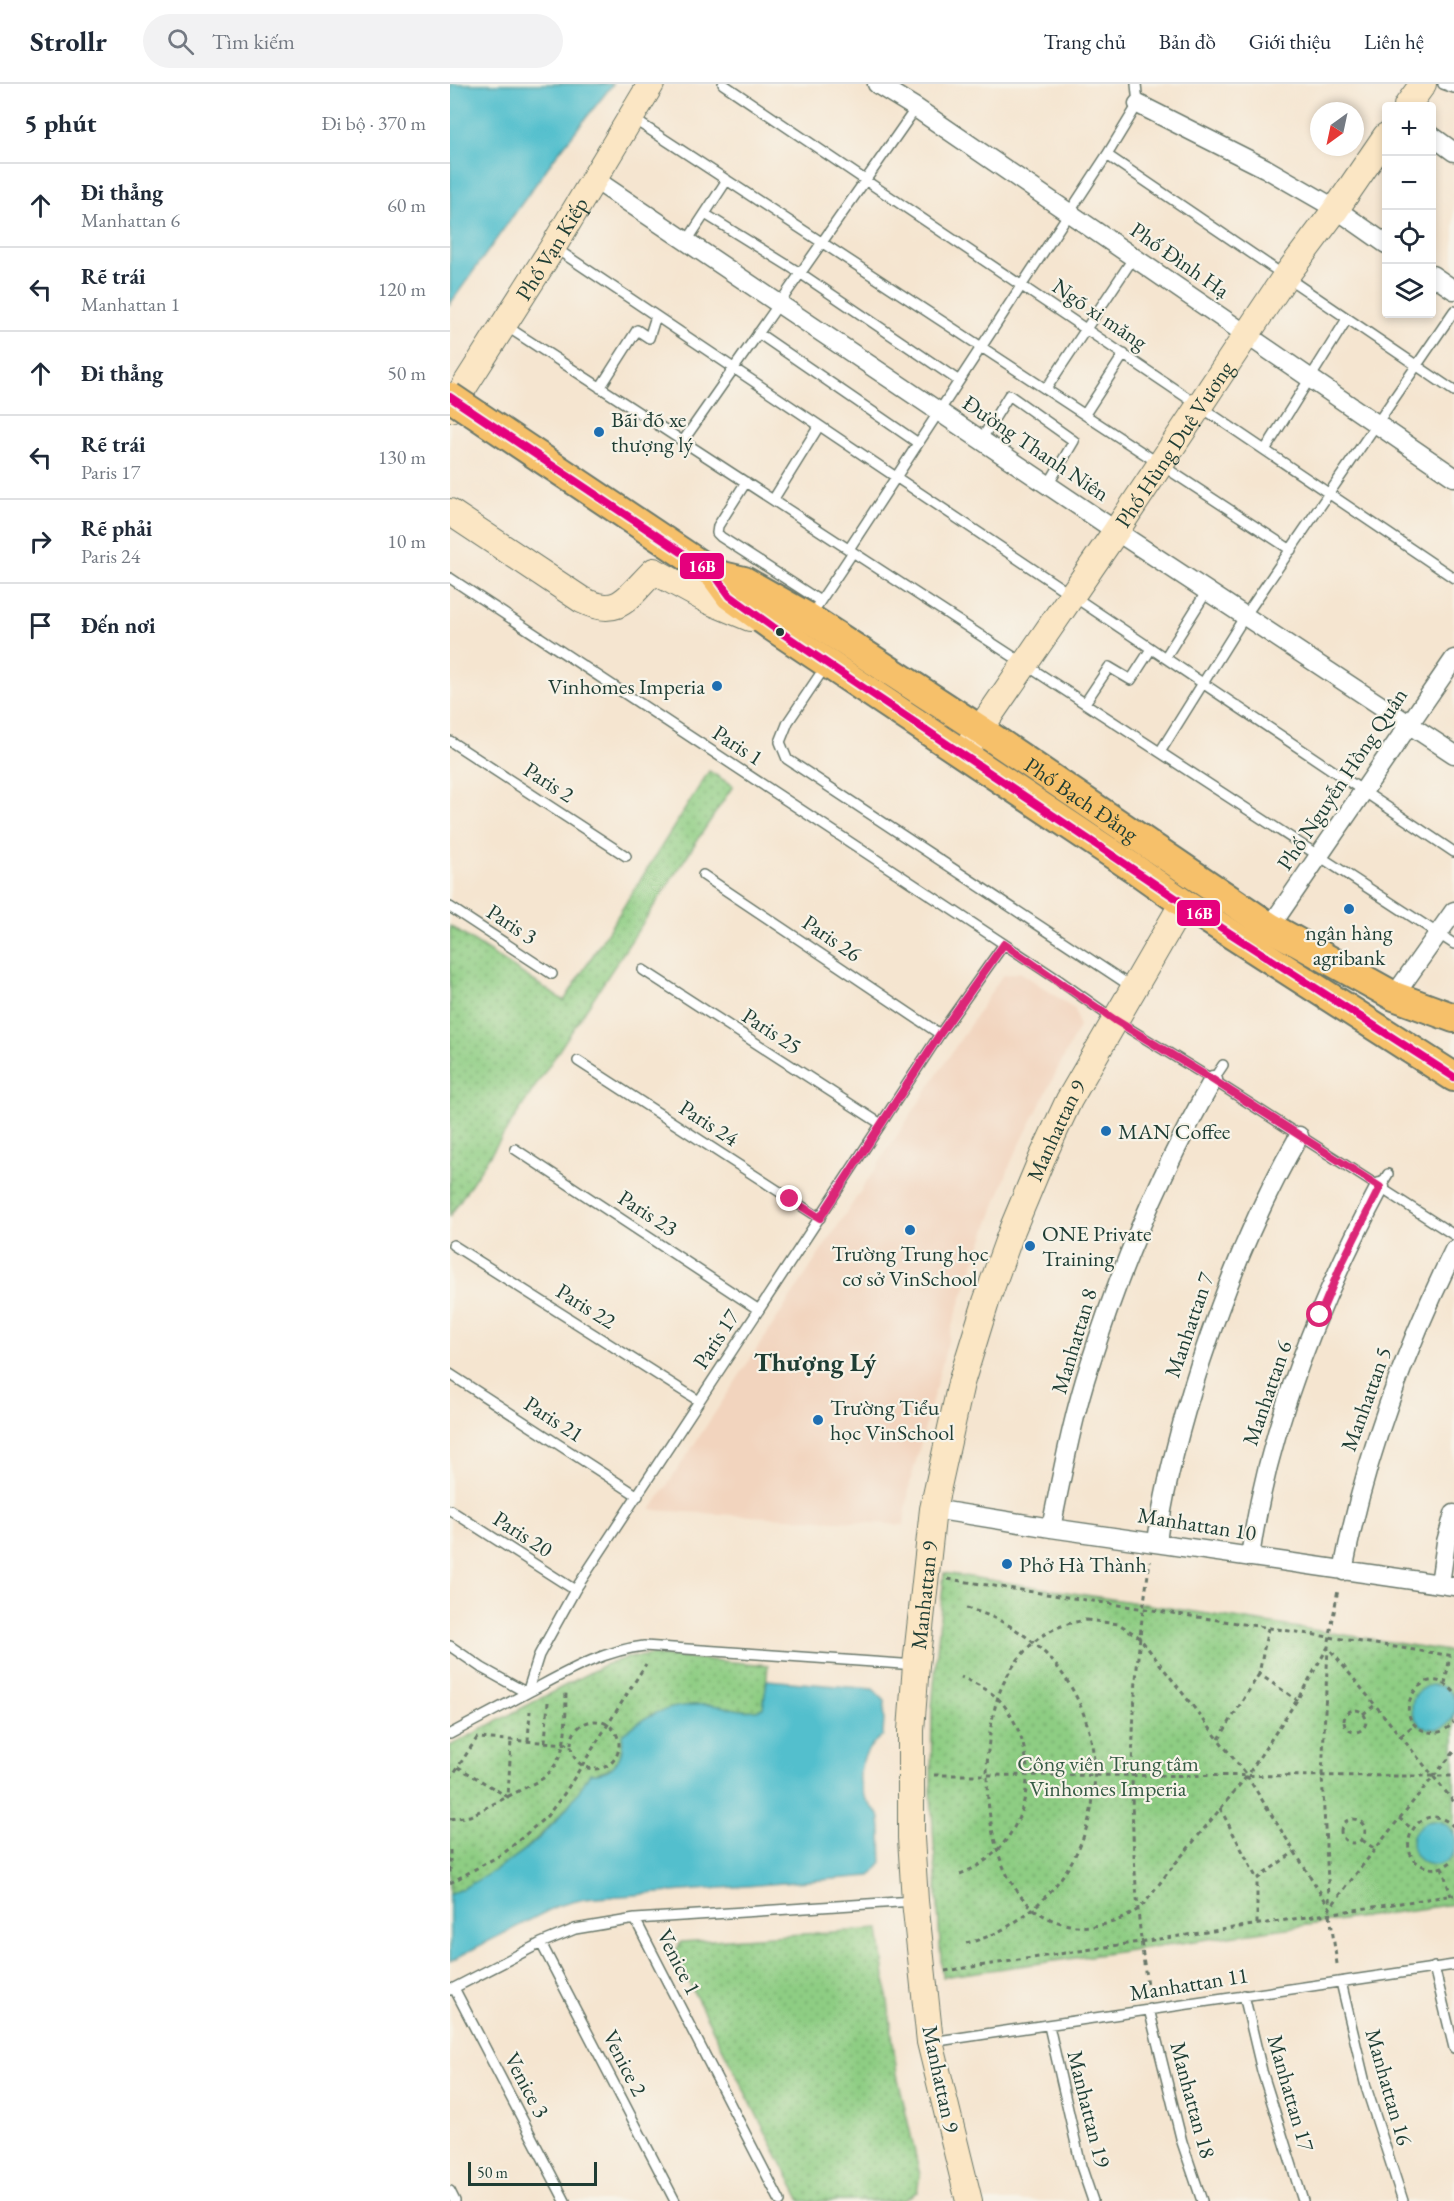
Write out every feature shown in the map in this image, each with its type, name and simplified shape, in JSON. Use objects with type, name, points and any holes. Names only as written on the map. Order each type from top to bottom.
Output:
[{"type":"main road","name":"Phố Bạch Đằng","points":[[450,397],[708,570],[730,596],[773,627],[1183,903],[1454,1077]]},
{"type":"main road","name":"Phố Bạch Đằng","points":[[708,570],[744,581],[815,610],[979,729],[1270,927],[1394,996],[1454,1018]]},
{"type":"main road","points":[[1394,996],[1454,1031]]},
{"type":"main road","points":[[1344,1007],[1405,1029],[1454,1056]]},
{"type":"street","name":"Phố Vạn Kiếp","points":[[450,409],[553,247],[651,84]]},
{"type":"street","name":"Phố Đình Hạ","points":[[878,84],[1454,477]]},
{"type":"street","points":[[1410,102],[1423,84]]},
{"type":"street","points":[[1138,104],[1265,168],[1336,209],[1382,241]]},
{"type":"street","points":[[1436,139],[1454,152]]},
{"type":"street","name":"Phố Hùng Duệ Vương","points":[[963,754],[1116,531],[1285,277],[1336,209],[1382,141]]},
{"type":"street","name":"Đường Thanh Niên","points":[[594,179],[1116,531],[1454,754]]},
{"type":"street","points":[[1436,278],[1454,290]]},
{"type":"street","points":[[450,512],[596,608],[608,609],[619,606],[654,571],[709,601],[773,627]]},
{"type":"street","name":"Phố Nguyễn Hồng Quân","points":[[1270,927],[1454,660]]},
{"type":"street","name":"Manhattan 9","points":[[969,2201],[930,2042],[915,1901],[910,1791],[911,1740],[916,1665],[933,1509],[961,1383],[986,1302],[1012,1230],[1069,1100],[1183,903]]},
{"type":"street","points":[[1394,996],[1446,939],[1454,911]]},
{"type":"street","name":"Manhattan 8","points":[[1051,1528],[1089,1365],[1119,1279],[1179,1142],[1218,1072]]},
{"type":"street","name":"Manhattan 7","points":[[1157,1542],[1162,1501],[1176,1444],[1220,1304],[1282,1165],[1299,1136]]},
{"type":"street","name":"Manhattan 6","points":[[1250,1557],[1256,1514],[1272,1450],[1296,1376],[1343,1261],[1384,1180]]},
{"type":"street","name":"Manhattan 5","points":[[1340,1580],[1362,1482],[1381,1425],[1403,1365],[1454,1250]]},
{"type":"street","name":"Manhattan 10","points":[[933,1509],[1250,1557],[1340,1580],[1447,1585]]},
{"type":"street","points":[[1447,1585],[1446,1542],[1454,1514]]},
{"type":"lane","name":"Ngõ xi măng","points":[[723,84],[1454,578]]},
{"type":"lane","points":[[746,482],[718,526],[717,533],[815,610],[918,443],[1107,155],[1138,104],[1136,84]]},
{"type":"lane","points":[[1443,84],[1454,88]]},
{"type":"lane","points":[[683,441],[916,108]]},
{"type":"lane","points":[[630,116],[1291,550]]},
{"type":"lane","points":[[1107,155],[1454,391]]},
{"type":"lane","points":[[687,241],[728,180]]},
{"type":"lane","points":[[705,214],[800,273],[959,381]]},
{"type":"lane","points":[[553,247],[1454,852]]},
{"type":"lane","points":[[1046,389],[1134,257]]},
{"type":"lane","points":[[1161,752],[1245,616],[1454,311]]},
{"type":"lane","points":[[600,388],[637,330],[649,338],[656,316]]},
{"type":"lane","points":[[1265,450],[1347,318]]},
{"type":"lane","points":[[502,324],[1446,939]]},
{"type":"lane","points":[[758,333],[918,443]]},
{"type":"lane","points":[[1085,414],[1124,354]]},
{"type":"lane","points":[[981,440],[1009,395],[1074,441],[1048,485]]},
{"type":"lane","points":[[772,500],[819,426]]},
{"type":"lane","name":"Paris 1","points":[[450,578],[1004,944],[1115,1020],[1218,1072],[1299,1136],[1384,1180],[1454,1235]]},
{"type":"lane","points":[[1165,658],[1207,591]]},
{"type":"lane","points":[[1084,703],[1109,667],[1131,680],[1151,649]]},
{"type":"lane","points":[[828,664],[788,723],[780,742],[787,759],[1134,988]]},
{"type":"lane","name":"Paris 2","points":[[450,741],[626,856]]},
{"type":"lane","name":"Paris 26","points":[[703,875],[940,1034]]},
{"type":"lane","name":"Paris 3","points":[[450,907],[552,974]]},
{"type":"lane","name":"Paris 17","points":[[527,1693],[539,1655],[575,1590],[940,1034],[1004,944]]},
{"type":"lane","name":"Paris 25","points":[[643,970],[881,1124]]},
{"type":"lane","name":"Paris 24","points":[[578,1061],[820,1218]]},
{"type":"lane","name":"Paris 23","points":[[515,1149],[759,1310]]},
{"type":"lane","name":"Paris 22","points":[[453,1245],[699,1401]]},
{"type":"lane","name":"Paris 21","points":[[450,1374],[638,1496]]},
{"type":"lane","name":"Paris 20","points":[[450,1510],[575,1590]]},
{"type":"lane","points":[[450,1646],[482,1668],[527,1693]]},
{"type":"lane","points":[[450,1734],[599,1656],[622,1648],[644,1646],[916,1665]]},
{"type":"lane","points":[[635,1919],[915,1901]]},
{"type":"lane","name":"Venice 1","points":[[452,1989],[541,1943],[575,1929],[635,1919],[780,2201]]},
{"type":"lane","name":"Venice 2","points":[[541,1943],[675,2201]]},
{"type":"lane","name":"Manhattan 11","points":[[930,2042],[1454,1965]]},
{"type":"lane","points":[[1434,1967],[1454,2048]]},
{"type":"lane","name":"Manhattan 16","points":[[1341,1982],[1366,2087],[1403,2201]]},
{"type":"lane","name":"Venice 3","points":[[452,1989],[565,2201]]},
{"type":"lane","name":"Manhattan 17","points":[[1244,1995],[1262,2071],[1303,2201]]},
{"type":"lane","name":"Manhattan 18","points":[[1149,2009],[1182,2142],[1202,2201]]},
{"type":"lane","name":"Manhattan 19","points":[[1049,2026],[1082,2166],[1093,2201]]},
{"type":"lane","points":[[450,2192],[455,2201]]},
{"type":"path","points":[[1148,1992],[1132,1836],[1132,1776],[1133,1701],[1138,1637],[1150,1561]]},
{"type":"path","points":[[948,1579],[1452,1656],[1445,1684]]},
{"type":"path","points":[[1337,1964],[1330,1914],[1322,1776],[1328,1647],[1340,1580]]},
{"type":"path","points":[[966,1608],[1001,1621],[1034,1642],[1066,1678],[1087,1722],[1093,1745],[1095,1776],[1088,1827],[1062,1878],[1032,1909],[1002,1930],[979,1941],[966,1943]]},
{"type":"path","points":[[1328,1647],[1297,1700],[1247,1776],[1138,1910],[1110,1923],[1090,1928],[1068,1926],[1032,1909],[1009,1880],[989,1810],[986,1775],[997,1698],[1014,1664],[1034,1642],[1068,1623],[1086,1620],[1119,1624],[1138,1637],[1247,1776],[1330,1908]]},
{"type":"path","points":[[1219,1740],[1259,1674],[1268,1628]]},
{"type":"path","points":[[1328,1647],[1454,1802]]},
{"type":"path","points":[[450,1883],[504,1853],[547,1816],[646,1664]]},
{"type":"path","points":[[1259,1674],[1297,1700]]},
{"type":"path","points":[[960,1874],[980,1865],[999,1850],[1012,1833],[1026,1798],[1027,1775],[1024,1747],[1006,1708],[980,1685],[961,1677]]},
{"type":"path","points":[[1454,1692],[1445,1684],[1428,1682],[1414,1690],[1408,1705],[1409,1713],[1415,1724],[1425,1731],[1441,1732],[1454,1722]]},
{"type":"path","points":[[450,1819],[470,1816],[550,1773],[562,1754],[566,1692]]},
{"type":"path","points":[[545,1742],[548,1702]]},
{"type":"path","points":[[1364,1714],[1375,1705]]},
{"type":"path","points":[[528,1741],[530,1710]]},
{"type":"path","points":[[1357,1711],[1364,1714],[1366,1720],[1362,1730],[1352,1732],[1346,1728],[1344,1721],[1349,1712],[1357,1711]]},
{"type":"path","points":[[591,1721],[607,1725],[617,1736],[618,1750],[615,1757],[610,1763],[596,1768],[582,1764],[572,1752],[571,1744],[577,1729],[591,1721]]},
{"type":"path","points":[[1401,1736],[1415,1724]]},
{"type":"path","points":[[450,1779],[477,1738],[571,1744]]},
{"type":"path","points":[[508,1797],[511,1740]]},
{"type":"path","points":[[1330,1908],[1399,1818],[1454,1752]]},
{"type":"path","points":[[458,1767],[508,1797]]},
{"type":"path","points":[[934,1775],[1454,1776]]},
{"type":"path","points":[[1220,1809],[1257,1879],[1257,1924]]},
{"type":"path","points":[[1454,1827],[1446,1820],[1429,1817],[1412,1829],[1408,1841],[1413,1857],[1425,1867],[1442,1868],[1454,1859]]},
{"type":"path","points":[[1399,1818],[1412,1829]]},
{"type":"path","points":[[1352,1820],[1360,1822],[1365,1832],[1362,1840],[1352,1843],[1345,1840],[1342,1830],[1345,1823],[1352,1820]]},
{"type":"path","points":[[1362,1840],[1375,1849]]},
{"type":"path","points":[[450,1850],[450,1876]]},
{"type":"path","points":[[1257,1879],[1294,1852]]},
{"type":"path","points":[[945,1971],[1453,1896],[1442,1868]]},
{"type":"shaded area","points":[[1020,972],[1075,1009],[1079,1027],[1011,1162],[953,1323],[910,1483],[904,1525],[651,1510],[1002,976]]},
{"type":"green space","points":[[709,771],[733,786],[450,1216],[450,926],[564,1001]]},
{"type":"green space","name":"Công viên Trung tâm Vinhomes Imperia","points":[[944,1573],[1454,1652],[1454,1904],[942,1977],[931,1794],[932,1708]]},
{"type":"green space","points":[[652,1655],[768,1665],[764,1708],[747,1711],[718,1706],[692,1705],[654,1715],[633,1731],[623,1745],[614,1767],[596,1773],[553,1823],[516,1858],[450,1895],[450,1746],[604,1665],[626,1658]]},
{"type":"green space","points":[[879,1929],[897,2074],[920,2175],[917,2192],[901,2201],[801,2201],[674,1954],[681,1942]]},
{"type":"water","points":[[450,84],[613,84],[555,157],[450,304]]},
{"type":"water","points":[[767,1680],[873,1689],[885,1701],[883,1735],[865,1756],[860,1774],[863,1792],[868,1803],[879,1815],[881,1824],[882,1863],[871,1876],[584,1899],[557,1906],[450,1961],[450,1895],[493,1871],[530,1846],[562,1814],[590,1773],[606,1771],[616,1763],[622,1750],[622,1735],[649,1716],[683,1706],[718,1706],[746,1711],[763,1708]]},
{"type":"water","points":[[1434,1685],[1443,1686],[1455,1698],[1455,1716],[1450,1723],[1443,1728],[1434,1729],[1425,1728],[1418,1723],[1413,1716],[1412,1707],[1413,1698],[1418,1691],[1425,1686]]},
{"type":"water","points":[[1434,1821],[1443,1822],[1455,1834],[1455,1852],[1450,1859],[1443,1864],[1434,1865],[1425,1864],[1418,1859],[1413,1852],[1412,1843],[1413,1834],[1418,1827],[1425,1822]]},
{"type":"transit line","name":"16B","points":[[450,397],[714,574],[730,596],[773,627],[1183,903],[1454,1077]]},
{"type":"place","name":"Bãi đõ xe thượng lý","points":[[599,432]]},
{"type":"place","name":"Vinhomes Imperia","points":[[717,686]]},
{"type":"place","name":"ngân hàng agribank","points":[[1349,909]]},
{"type":"place","name":"MAN Coffee","points":[[1106,1131]]},
{"type":"place","name":"Trường Trung học cơ sở VinSchool","points":[[910,1230]]},
{"type":"place","name":"ONE Private Training","points":[[1030,1246]]},
{"type":"place","name":"Trường Tiểu học VinSchool","points":[[818,1420]]},
{"type":"place","name":"Phở Hà Thành","points":[[1007,1564]]},
{"type":"district","name":"Thượng Lý","points":[[815,1362]]},
{"type":"route","points":[[790,1199],[820,1218],[940,1034],[1004,944],[1115,1020],[1380,1187],[1343,1261],[1320,1315]]}]
